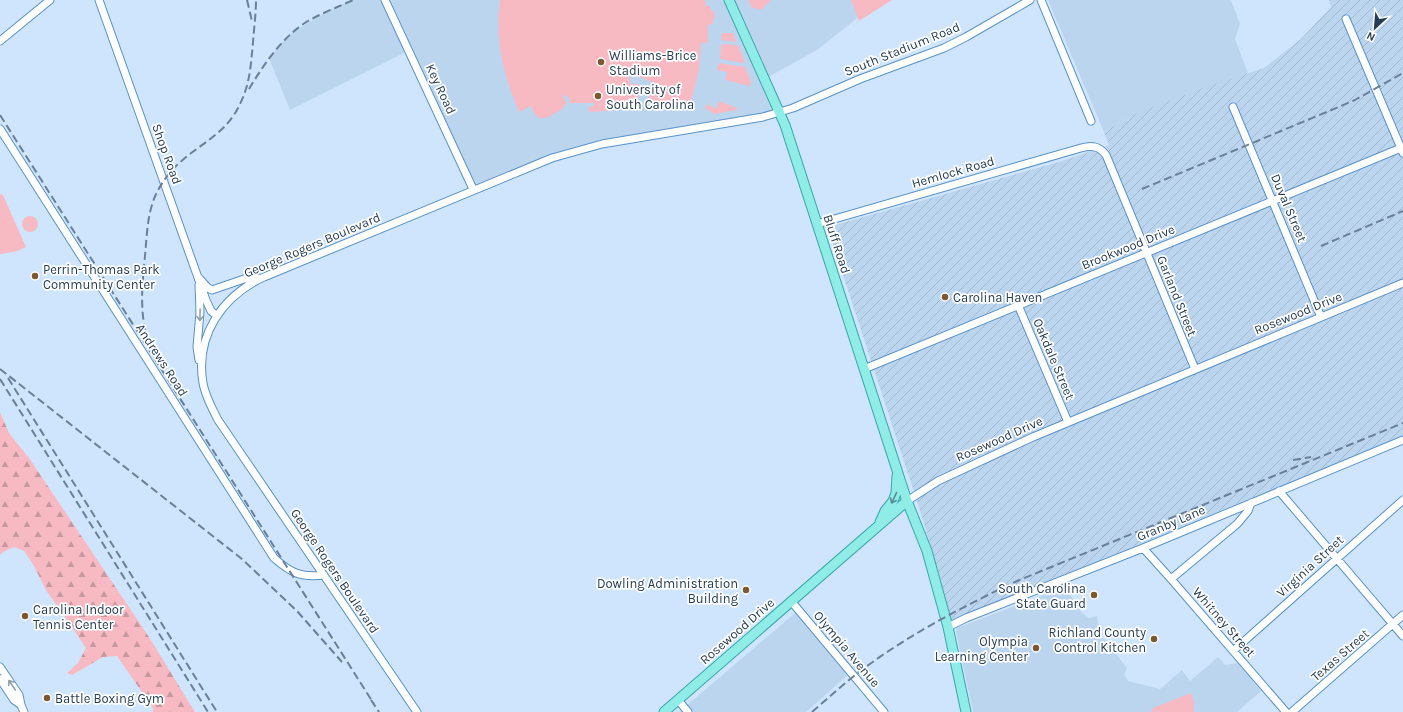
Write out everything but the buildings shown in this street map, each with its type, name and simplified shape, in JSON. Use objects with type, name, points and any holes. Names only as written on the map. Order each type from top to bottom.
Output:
[{"type":"main road","name":"Bluff Road","points":[[729,0],[785,125],[897,466],[907,501],[927,551],[948,627],[966,712]]},
{"type":"main road","points":[[878,526],[885,511],[893,502],[896,493],[897,466]]},
{"type":"main road","name":"Rosewood Drive","points":[[664,712],[907,501]]},
{"type":"street","points":[[0,41],[50,0]]},
{"type":"street","name":"Shop Road","points":[[99,0],[198,276],[211,311],[216,315]]},
{"type":"street","name":"Key Road","points":[[385,0],[473,189]]},
{"type":"street","name":"South Stadium Road","points":[[779,112],[793,108],[866,77],[944,48],[1030,0]]},
{"type":"street","points":[[1041,0],[1091,120]]},
{"type":"street","points":[[1346,19],[1402,150]]},
{"type":"street","name":"Duval Street","points":[[1233,108],[1321,318]]},
{"type":"street","name":"George Rogers Boulevard","points":[[417,712],[218,420],[207,396],[202,376],[202,355],[205,342],[216,315],[226,303],[243,288],[262,278],[473,189],[552,158],[584,148],[779,112]]},
{"type":"street","name":"Andrews Road","points":[[0,129],[274,558],[288,570],[296,573],[309,577],[324,575]]},
{"type":"street","name":"Hemlock Road","points":[[817,224],[1088,146],[1096,147]]},
{"type":"street","name":"Garland Street","points":[[1096,147],[1102,150],[1106,155],[1195,369]]},
{"type":"street","name":"Brookwood Drive","points":[[864,369],[1272,201],[1402,150]]},
{"type":"street","points":[[198,276],[208,288],[212,290],[244,279],[262,278]]},
{"type":"street","points":[[198,276],[200,312],[197,346],[202,376]]},
{"type":"street","name":"Rosewood Drive","points":[[907,501],[938,481],[1068,422],[1403,284]]},
{"type":"street","name":"Oakdale Street","points":[[1018,305],[1068,422]]},
{"type":"street","name":"Granby Lane","points":[[948,627],[966,618],[1143,548],[1403,440]]},
{"type":"street","points":[[1279,491],[1403,636]]},
{"type":"street","name":"Virginia Street","points":[[1233,651],[1403,500]]},
{"type":"street","points":[[1171,579],[1237,524],[1248,512],[1251,503]]},
{"type":"street","name":"Whitney Street","points":[[1143,548],[1286,712]]},
{"type":"street","name":"Olympia Avenue","points":[[791,601],[884,712]]},
{"type":"street","name":"Texas Street","points":[[1292,712],[1403,615]]},
{"type":"street","points":[[0,667],[19,695],[24,712]]},
{"type":"street","points":[[0,679],[14,700],[21,705]]},
{"type":"street","points":[[678,700],[688,712]]},
{"type":"shaded area","name":"University of South Carolina","points":[[352,0],[880,0],[817,50],[761,81],[773,114],[599,147],[557,157],[474,191],[410,50],[290,110],[269,58],[290,34],[326,12]]},
{"type":"shaded area","points":[[1048,0],[1231,0],[1240,24],[1235,39],[1248,73],[1132,115],[1104,132]]},
{"type":"shaded area","points":[[1329,0],[1403,0],[1403,435],[951,622],[942,584],[918,504],[831,238],[831,230],[835,225],[1059,162],[1109,145],[1104,132],[1132,115],[1209,86],[1264,68],[1302,38],[1331,7]]},
{"type":"shaded area","name":"Olympia Learning Center","points":[[1065,587],[1082,613],[1089,618],[1097,616],[1100,637],[1106,640],[1127,668],[1124,674],[1128,681],[1160,689],[1182,670],[1190,681],[1218,657],[1225,665],[1238,663],[1261,691],[1237,712],[973,712],[956,632],[957,628]]},
{"type":"shaded area","points":[[795,613],[849,674],[806,712],[679,712]]},
{"type":"green space","name":"Williams-Brice Stadium","points":[[500,0],[705,0],[706,6],[710,6],[711,11],[714,11],[715,18],[713,19],[713,24],[708,25],[708,43],[701,43],[699,69],[691,102],[682,100],[680,106],[674,109],[652,102],[649,95],[653,87],[659,85],[631,73],[629,75],[630,84],[639,84],[638,101],[625,101],[626,104],[630,104],[631,109],[589,112],[588,107],[594,106],[594,103],[569,103],[570,98],[562,94],[566,102],[564,107],[548,117],[541,118],[537,116],[531,106],[519,112],[502,58],[499,30]]},
{"type":"green space","points":[[748,0],[771,0],[761,10],[751,7]]},
{"type":"green space","points":[[851,0],[892,0],[859,21]]},
{"type":"green space","points":[[722,33],[733,33],[736,42],[721,40]]},
{"type":"green space","points":[[721,44],[738,45],[745,63],[720,59]]},
{"type":"green space","points":[[719,63],[745,67],[751,82],[750,86],[725,80],[727,72],[717,70]]},
{"type":"green space","points":[[719,101],[737,108],[737,110],[714,114],[705,108],[707,104],[716,109]]},
{"type":"green space","points":[[0,194],[3,195],[26,247],[17,251],[2,254],[0,254]]},
{"type":"green space","points":[[27,216],[33,216],[38,221],[36,230],[33,232],[27,232],[22,227],[22,221]]},
{"type":"green space","points":[[0,412],[9,433],[29,458],[149,637],[195,712],[153,712],[153,708],[117,656],[103,657],[72,675],[67,673],[78,663],[86,648],[47,592],[34,566],[24,551],[14,547],[0,555]]},
{"type":"green space","points":[[1191,693],[1194,702],[1194,712],[1151,712],[1153,708]]},
{"type":"railway","points":[[247,0],[252,21]]},
{"type":"railway","points":[[149,343],[144,322],[142,289],[148,225],[153,202],[160,187],[172,170],[227,124],[240,104],[250,74],[256,0]]},
{"type":"railway","points":[[249,89],[268,60],[290,34],[308,21],[353,0]]},
{"type":"railway","points":[[1142,189],[1355,100],[1403,73]]},
{"type":"railway","points":[[0,115],[374,704]]},
{"type":"railway","points":[[1321,246],[1403,211]]},
{"type":"railway","points":[[0,369],[242,559],[297,611],[342,662]]},
{"type":"railway","points":[[8,378],[217,712]]},
{"type":"railway","points":[[0,379],[208,712]]},
{"type":"railway","points":[[812,712],[854,676],[892,649],[954,612],[996,591],[1017,581],[1403,423]]},
{"type":"railway","points":[[1293,460],[1311,457]]},
{"type":"railway","points":[[371,700],[379,712]]},
{"type":"place","name":"Williams-Brice Stadium","points":[[601,62]]},
{"type":"place","name":"University of South Carolina","points":[[598,96]]},
{"type":"place","name":"Perrin-Thomas Park Community Center","points":[[35,276]]},
{"type":"place","name":"Carolina Haven","points":[[945,297]]},
{"type":"place","name":"Dowling Administration Building","points":[[746,590]]},
{"type":"place","name":"South Carolina State Guard","points":[[1094,595]]},
{"type":"place","name":"Carolina Indoor Tennis Center","points":[[25,616]]},
{"type":"place","name":"Richland County Control Kitchen","points":[[1154,639]]},
{"type":"place","name":"Olympia Learning Center","points":[[1036,648]]},
{"type":"place","name":"Battle Boxing Gym","points":[[47,698]]}]
